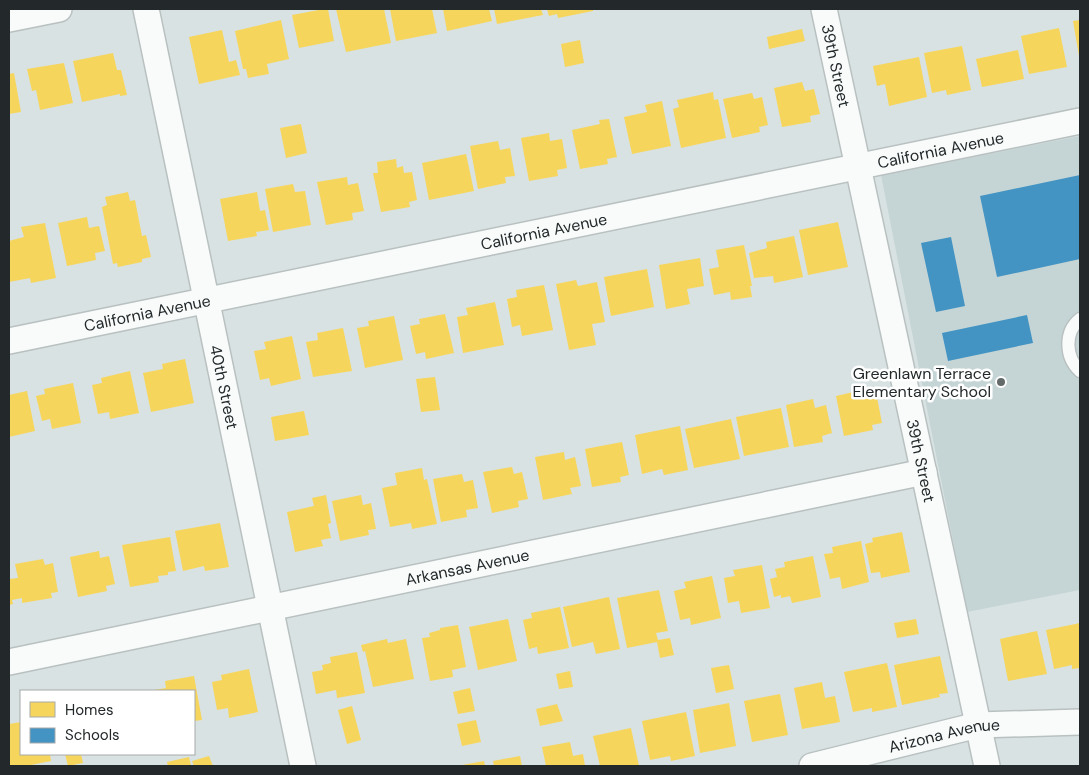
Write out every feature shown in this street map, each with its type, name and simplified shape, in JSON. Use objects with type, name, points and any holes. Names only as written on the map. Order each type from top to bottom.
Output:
[{"type":"street","points":[[9,19],[59,9]]},
{"type":"street","name":"40th Street","points":[[146,9],[303,766]]},
{"type":"street","name":"39th Street","points":[[824,9],[987,766]]},
{"type":"street","name":"California Avenue","points":[[9,341],[1080,121]]},
{"type":"street","name":"Arkansas Avenue","points":[[9,662],[924,472]]},
{"type":"street","name":"Arizona Avenue","points":[[812,766],[978,725],[1080,722]]},
{"type":"lane","points":[[1080,319],[1072,326],[1068,336],[1068,348],[1075,367],[1080,371]]},
{"type":"shaded area","name":"Greenlawn Terrace Elementary School","points":[[1080,136],[1080,590],[967,612],[881,175]]},
{"type":"building: Homes","points":[[328,9],[334,41],[299,48],[292,15]]},
{"type":"building: Homes","points":[[336,9],[384,9],[391,43],[346,52]]},
{"type":"building: Homes","points":[[390,9],[432,9],[437,33],[396,41]]},
{"type":"building: Homes","points":[[443,9],[489,9],[492,21],[447,31]]},
{"type":"building: Homes","points":[[494,9],[541,9],[543,15],[497,24]]},
{"type":"building: Homes","points":[[547,9],[593,9],[593,11],[558,18],[557,14],[549,16]]},
{"type":"building: Homes","points":[[281,20],[289,59],[267,64],[269,74],[248,78],[246,69],[243,69],[235,31]]},
{"type":"building: Homes","points":[[1080,20],[1080,56],[1079,56],[1073,21]]},
{"type":"building: Homes","points":[[1059,28],[1067,67],[1029,74],[1021,36]]},
{"type":"building: Homes","points":[[802,29],[805,41],[769,49],[767,37]]},
{"type":"building: Homes","points":[[222,30],[229,62],[236,60],[240,75],[199,84],[189,37]]},
{"type":"building: Homes","points":[[580,40],[584,63],[565,67],[561,44]]},
{"type":"building: Homes","points":[[962,46],[971,90],[947,95],[946,90],[932,93],[924,53]]},
{"type":"building: Homes","points":[[1018,50],[1024,79],[982,87],[976,59]]},
{"type":"building: Homes","points":[[113,53],[117,70],[121,70],[127,95],[120,96],[120,94],[82,102],[73,61]]},
{"type":"building: Homes","points":[[919,57],[927,97],[889,106],[885,84],[877,86],[873,66]]},
{"type":"building: Homes","points":[[64,63],[73,103],[40,110],[36,90],[32,91],[27,69]]},
{"type":"building: Homes","points":[[14,73],[21,112],[9,114],[9,74]]},
{"type":"building: Homes","points":[[802,82],[805,91],[814,89],[820,114],[810,116],[811,122],[782,127],[774,88]]},
{"type":"building: Homes","points":[[713,92],[714,100],[718,99],[726,138],[681,148],[673,109],[679,107],[677,100]]},
{"type":"building: Homes","points":[[752,93],[754,99],[762,97],[768,125],[759,127],[760,132],[732,138],[723,99]]},
{"type":"building: Homes","points":[[662,101],[671,146],[632,154],[624,117],[647,112],[645,105]]},
{"type":"building: Homes","points":[[609,119],[617,157],[607,159],[608,164],[580,169],[572,130],[600,124],[599,120]]},
{"type":"building: Homes","points":[[301,124],[307,153],[286,158],[280,128]]},
{"type":"building: Homes","points":[[549,133],[550,141],[562,139],[567,168],[557,170],[558,176],[529,181],[521,138]]},
{"type":"building: Homes","points":[[498,141],[500,150],[510,148],[515,176],[505,177],[506,183],[478,189],[470,146]]},
{"type":"building: Homes","points":[[466,154],[474,191],[429,200],[422,163]]},
{"type":"building: Homes","points":[[396,159],[397,168],[403,166],[404,173],[412,172],[417,200],[409,202],[410,207],[381,212],[373,173],[378,173],[377,162]]},
{"type":"building: Homes","points":[[347,177],[348,185],[358,183],[364,211],[352,213],[353,220],[326,225],[317,182]]},
{"type":"building: Homes","points":[[293,184],[295,192],[305,191],[311,225],[273,232],[265,189]]},
{"type":"building: Homes","points":[[128,192],[130,201],[135,200],[142,236],[146,235],[151,257],[142,259],[142,262],[118,267],[117,263],[113,264],[102,207],[107,205],[105,197]]},
{"type":"building: Homes","points":[[257,192],[260,211],[265,210],[269,230],[256,232],[257,236],[228,241],[220,199]]},
{"type":"building: Homes","points":[[87,217],[89,228],[99,226],[105,251],[95,253],[96,260],[67,266],[58,223]]},
{"type":"building: Homes","points":[[838,222],[848,267],[808,275],[799,230]]},
{"type":"building: Homes","points":[[45,223],[56,278],[31,283],[30,278],[9,282],[9,241],[24,237],[21,227]]},
{"type":"building: Homes","points":[[794,236],[803,277],[774,283],[773,276],[754,278],[749,253],[767,248],[766,242]]},
{"type":"building: Homes","points":[[744,245],[752,286],[750,286],[752,297],[731,300],[730,292],[714,295],[709,269],[719,267],[716,250]]},
{"type":"building: Homes","points":[[700,258],[704,286],[687,289],[690,304],[666,309],[659,265]]},
{"type":"building: Homes","points":[[647,269],[654,307],[611,316],[604,277]]},
{"type":"building: Homes","points":[[576,280],[578,286],[597,282],[605,322],[592,324],[596,345],[569,350],[556,284]]},
{"type":"building: Homes","points":[[544,285],[553,330],[522,336],[520,325],[512,327],[507,299],[517,297],[516,290]]},
{"type":"building: Homes","points":[[495,302],[504,345],[463,353],[457,317],[468,315],[466,308]]},
{"type":"building: Homes","points":[[445,314],[454,353],[426,359],[425,352],[416,354],[410,326],[420,324],[419,319]]},
{"type":"building: Homes","points":[[394,316],[403,360],[365,368],[357,328],[369,326],[368,321]]},
{"type":"building: Homes","points":[[343,328],[352,371],[313,377],[306,342],[318,340],[317,333]]},
{"type":"building: Homes","points":[[292,336],[301,379],[271,386],[269,378],[260,380],[254,351],[266,349],[264,342]]},
{"type":"building: Homes","points":[[185,359],[194,403],[151,412],[143,373],[163,369],[162,364]]},
{"type":"building: Homes","points":[[130,371],[139,413],[110,419],[109,412],[98,414],[92,385],[102,383],[101,378]]},
{"type":"building: Homes","points":[[435,377],[440,410],[421,412],[416,379]]},
{"type":"building: Homes","points":[[73,383],[81,423],[52,429],[50,419],[42,421],[36,396],[45,394],[44,389]]},
{"type":"building: Homes","points":[[875,387],[882,423],[872,425],[873,430],[844,436],[836,396]]},
{"type":"building: Homes","points":[[27,391],[35,431],[9,437],[9,395]]},
{"type":"building: Homes","points":[[813,399],[815,408],[826,405],[832,433],[822,436],[823,442],[794,447],[786,405]]},
{"type":"building: Homes","points":[[781,408],[789,447],[744,456],[736,417]]},
{"type":"building: Homes","points":[[304,411],[309,435],[275,441],[271,417]]},
{"type":"building: Homes","points":[[731,419],[740,459],[694,468],[685,429]]},
{"type":"building: Homes","points":[[680,426],[688,470],[664,475],[662,469],[642,474],[635,435]]},
{"type":"building: Homes","points":[[622,442],[629,475],[620,477],[621,482],[592,487],[585,449]]},
{"type":"building: Homes","points":[[564,452],[565,460],[575,457],[581,486],[570,488],[572,494],[543,500],[535,457]]},
{"type":"building: Homes","points":[[512,467],[514,474],[522,472],[528,499],[518,501],[519,507],[492,513],[483,472]]},
{"type":"building: Homes","points":[[422,468],[424,480],[427,479],[437,524],[412,529],[411,523],[390,527],[382,488],[397,485],[395,473]]},
{"type":"building: Homes","points":[[462,474],[464,482],[473,480],[478,508],[466,510],[467,517],[441,522],[433,479]]},
{"type":"building: Homes","points":[[326,495],[331,523],[328,524],[331,538],[321,540],[323,546],[295,552],[287,512],[314,506],[312,498]]},
{"type":"building: Homes","points":[[361,495],[363,505],[371,503],[376,529],[368,530],[369,535],[340,541],[332,501]]},
{"type":"building: Homes","points":[[220,523],[229,567],[205,571],[204,566],[183,571],[175,531]]},
{"type":"building: Homes","points":[[902,532],[910,572],[881,578],[880,572],[871,573],[865,544],[873,542],[872,538]]},
{"type":"building: Homes","points":[[170,537],[176,571],[168,572],[168,575],[158,576],[159,582],[130,587],[122,545]]},
{"type":"building: Homes","points":[[861,541],[869,582],[842,589],[840,577],[830,579],[824,554],[833,553],[832,547]]},
{"type":"building: Homes","points":[[99,551],[100,558],[109,556],[115,584],[106,586],[107,591],[78,597],[70,557]]},
{"type":"building: Homes","points":[[813,556],[821,597],[792,603],[790,596],[781,598],[781,595],[774,597],[770,579],[777,577],[775,569],[785,567],[784,562]]},
{"type":"building: Homes","points":[[43,559],[45,565],[53,563],[58,592],[51,593],[52,598],[22,603],[22,598],[12,600],[13,604],[9,605],[9,579],[18,578],[15,564]]},
{"type":"building: Homes","points":[[762,565],[770,608],[741,613],[739,601],[728,603],[724,578],[735,576],[733,570]]},
{"type":"building: Homes","points":[[712,576],[721,618],[691,625],[690,618],[680,620],[674,591],[686,588],[684,582]]},
{"type":"building: Homes","points":[[659,590],[668,631],[656,633],[658,640],[670,638],[674,655],[660,658],[657,642],[627,648],[617,598]]},
{"type":"building: Homes","points":[[609,597],[620,649],[596,654],[593,642],[572,647],[563,607]]},
{"type":"building: Homes","points":[[560,607],[569,648],[538,654],[537,647],[529,649],[523,620],[532,618],[531,613]]},
{"type":"building: Homes","points":[[508,619],[517,661],[478,670],[469,627]]},
{"type":"building: Homes","points":[[916,619],[919,634],[897,638],[894,623]]},
{"type":"building: Homes","points":[[1080,623],[1080,668],[1072,669],[1072,665],[1054,669],[1046,630]]},
{"type":"building: Homes","points":[[458,625],[466,667],[452,670],[453,677],[430,681],[422,638],[430,637],[429,633],[440,630],[440,628]]},
{"type":"building: Homes","points":[[1037,631],[1047,674],[1008,681],[1000,639]]},
{"type":"building: Homes","points":[[387,639],[388,643],[406,639],[414,679],[373,687],[365,651],[363,652],[361,645]]},
{"type":"building: Homes","points":[[357,652],[365,693],[337,698],[336,690],[316,694],[312,672],[323,670],[322,665],[331,663],[330,657]]},
{"type":"building: Homes","points":[[940,656],[948,693],[939,694],[940,697],[902,705],[894,665]]},
{"type":"building: Homes","points":[[887,663],[897,707],[872,712],[872,708],[853,712],[844,672]]},
{"type":"building: Homes","points":[[729,665],[734,689],[716,693],[711,668]]},
{"type":"building: Homes","points":[[249,669],[258,712],[229,718],[228,708],[217,710],[212,682],[222,680],[221,675]]},
{"type":"building: Homes","points":[[570,671],[573,687],[559,689],[556,674]]},
{"type":"building: Homes","points":[[194,676],[202,720],[195,721],[195,690],[154,690],[166,688],[165,681]]},
{"type":"building: Homes","points":[[822,682],[825,698],[835,696],[840,722],[802,729],[794,688]]},
{"type":"building: Homes","points":[[470,688],[475,711],[458,714],[453,692]]},
{"type":"building: Homes","points":[[780,694],[788,735],[752,742],[744,701]]},
{"type":"building: Homes","points":[[729,703],[736,746],[700,753],[693,710]]},
{"type":"building: Homes","points":[[557,704],[563,721],[540,726],[536,709]]},
{"type":"building: Homes","points":[[352,706],[361,740],[347,744],[338,710]]},
{"type":"building: Homes","points":[[686,712],[695,756],[671,761],[670,756],[650,760],[642,721]]},
{"type":"building: Homes","points":[[476,720],[481,742],[462,746],[457,724]]},
{"type":"building: Homes","points":[[20,722],[20,755],[50,755],[51,761],[32,766],[9,766],[9,724]]},
{"type":"building: Homes","points":[[631,728],[639,766],[600,766],[593,736]]},
{"type":"building: Homes","points":[[570,742],[573,756],[583,754],[585,766],[546,766],[542,747]]},
{"type":"building: Homes","points":[[65,755],[81,755],[83,763],[68,766]]},
{"type":"building: Homes","points":[[209,756],[213,766],[194,766],[192,761]]},
{"type":"building: Homes","points":[[520,756],[522,766],[494,766],[493,761]]},
{"type":"building: Homes","points":[[189,757],[191,766],[168,766],[167,762]]},
{"type":"building: Homes","points":[[484,761],[485,766],[462,766],[462,765]]},
{"type":"building: Schools","points":[[1080,175],[1080,259],[997,277],[980,196]]},
{"type":"building: Schools","points":[[951,237],[965,306],[936,312],[921,243]]},
{"type":"building: Schools","points":[[1027,315],[1033,343],[948,361],[942,333]]},
{"type":"place","name":"Greenlawn Terrace Elementary School","points":[[1001,382]]}]
